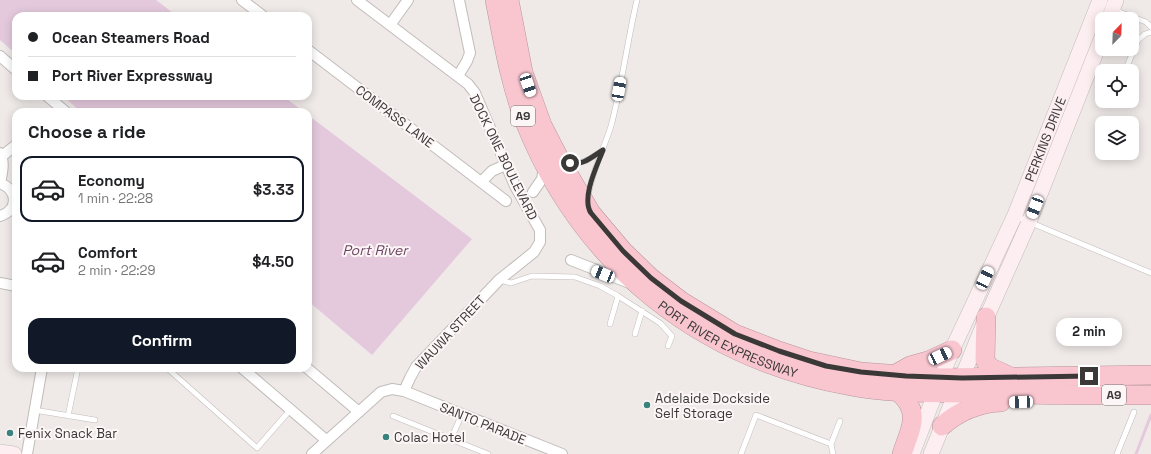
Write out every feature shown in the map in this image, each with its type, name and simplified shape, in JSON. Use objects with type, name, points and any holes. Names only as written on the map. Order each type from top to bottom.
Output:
[{"type":"highway","name":"PORT RIVER EXPRESSWAY","points":[[495,0],[512,81],[525,121],[551,160],[588,208],[623,251],[651,278],[681,301],[735,334],[779,351],[826,366],[861,372],[897,383]]},
{"type":"highway","name":"PORT RIVER EXPRESSWAY","points":[[509,0],[523,72],[542,125],[551,160],[580,221],[612,260],[639,287],[679,318],[723,344],[776,367],[814,379],[852,387],[897,383],[959,386],[1013,395],[1151,395]]},
{"type":"highway","points":[[987,316],[985,360],[989,367],[1012,378]]},
{"type":"highway","points":[[902,454],[913,417],[910,406],[897,383],[910,366],[928,361],[952,350]]},
{"type":"highway","name":"PORT RIVER EXPRESSWAY","points":[[959,386],[1012,378],[1151,376]]},
{"type":"highway","points":[[942,426],[958,413],[989,403],[1061,400],[1077,395]]},
{"type":"street","points":[[242,0],[258,12]]},
{"type":"street","name":"DOCK ONE BOULEVARD","points":[[357,0],[458,76],[468,84],[475,93],[505,165],[540,230],[540,242],[534,252],[499,280]]},
{"type":"street","points":[[390,25],[408,0]]},
{"type":"street","points":[[458,76],[470,53],[459,0]]},
{"type":"street","name":"PERKINS DRIVE","points":[[912,454],[952,350],[1014,215],[1100,2]]},
{"type":"street","name":"COMPASS LANE","points":[[312,53],[506,201]]},
{"type":"street","name":"PERKINS DRIVE","points":[[931,454],[987,316],[1029,222],[1095,55]]},
{"type":"street","points":[[0,56],[12,66]]},
{"type":"street","points":[[52,100],[61,108]]},
{"type":"street","points":[[12,148],[1,154],[3,170],[0,183],[7,186],[12,192]]},
{"type":"street","points":[[533,192],[542,179],[551,160]]},
{"type":"street","points":[[481,182],[492,171],[505,165]]},
{"type":"street","points":[[0,216],[5,214],[11,208],[12,204]]},
{"type":"street","points":[[571,260],[639,287]]},
{"type":"street","name":"WAUWA STREET","points":[[404,392],[416,367],[499,280]]},
{"type":"street","points":[[0,283],[12,285]]},
{"type":"street","points":[[27,454],[41,372]]},
{"type":"street","points":[[247,372],[326,440]]},
{"type":"street","points":[[312,372],[358,412]]},
{"type":"street","points":[[312,454],[382,392],[392,389],[404,392]]},
{"type":"street","name":"SANTO PARADE","points":[[404,392],[562,454]]},
{"type":"street","points":[[0,452],[14,454]]},
{"type":"lane","points":[[588,208],[587,199],[589,188],[603,150],[617,102],[630,26],[637,0]]},
{"type":"lane","points":[[1100,2],[1113,9],[1146,22],[1151,27]]},
{"type":"lane","points":[[1128,64],[1138,40],[1145,34],[1151,32]]},
{"type":"lane","points":[[551,160],[578,164],[590,159],[603,150]]},
{"type":"lane","points":[[1014,215],[1151,272]]},
{"type":"lane","points":[[499,280],[511,283],[532,276],[575,277],[600,286],[642,311],[660,324],[672,336],[668,346]]},
{"type":"lane","points":[[610,324],[618,296]]},
{"type":"lane","points":[[635,334],[642,311]]},
{"type":"lane","points":[[68,416],[77,372]]},
{"type":"lane","points":[[172,372],[257,448],[291,409]]},
{"type":"lane","points":[[34,410],[95,420]]},
{"type":"lane","points":[[1117,454],[1134,412]]},
{"type":"lane","points":[[451,439],[462,414]]},
{"type":"lane","points":[[741,454],[756,415],[831,444]]},
{"type":"lane","points":[[393,416],[488,454]]},
{"type":"lane","points":[[833,454],[831,444],[840,421]]},
{"type":"water","points":[[0,0],[156,0],[172,12],[12,12],[12,50],[0,40]]},
{"type":"water","points":[[68,100],[288,100],[299,108],[76,108]]},
{"type":"water","name":"Port River","points":[[312,118],[472,239],[372,355],[312,304]]},
{"type":"waterway","points":[[1136,454],[1151,415]]},
{"type":"place","name":"Adelaide Dockside Self Storage","points":[[647,405]]},
{"type":"place","name":"Fenix Snack Bar","points":[[10,433]]},
{"type":"place","name":"Colac Hotel","points":[[386,437]]},
{"type":"route","points":[[570,163],[578,164],[590,159],[603,150],[588,192],[588,208],[591,213],[623,251],[651,278],[681,301],[735,334],[809,361],[826,366],[861,372],[941,378],[1089,376]]}]
